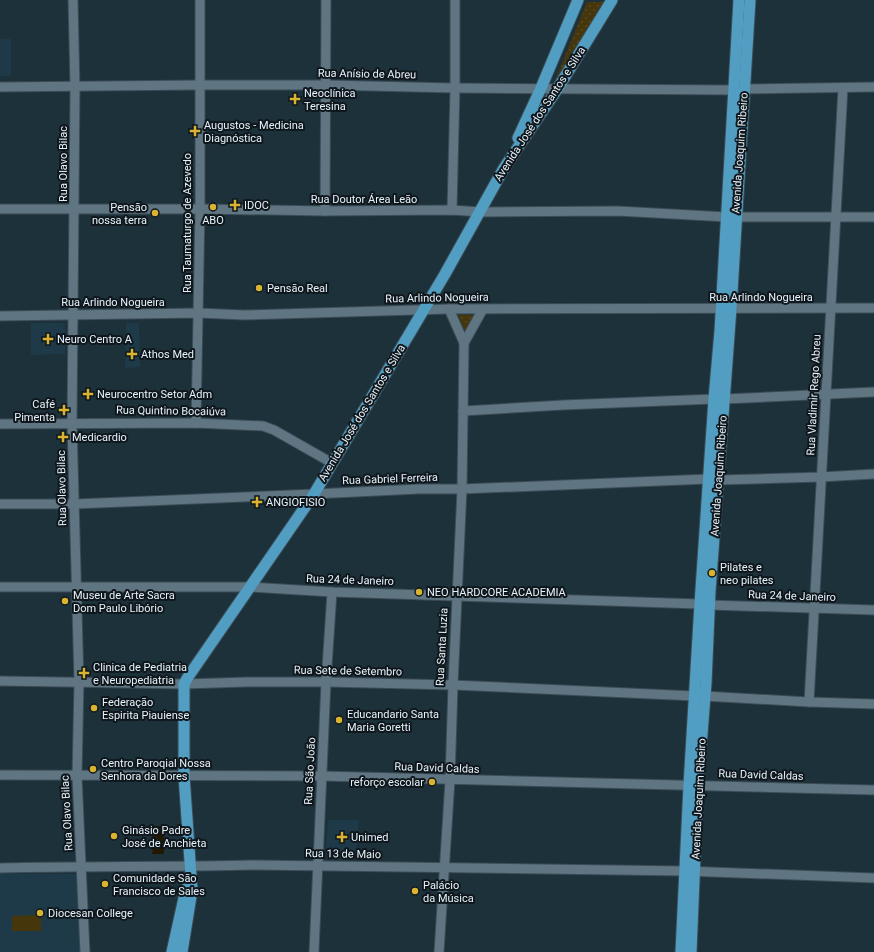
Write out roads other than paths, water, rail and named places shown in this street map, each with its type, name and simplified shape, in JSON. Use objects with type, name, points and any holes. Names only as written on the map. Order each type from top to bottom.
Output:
[{"type":"main road","points":[[504,168],[541,88],[578,0]]},
{"type":"main road","name":"Avenida José dos Santos e Silva","points":[[184,684],[314,494],[424,310],[481,212],[504,168],[558,88],[612,0]]},
{"type":"main road","name":"Avenida Joaquim Ribeiro","points":[[691,952],[690,872],[693,785],[732,216],[739,90],[739,0]]},
{"type":"main road","name":"Avenida Joaquim Ribeiro","points":[[739,90],[750,0]]},
{"type":"main road","points":[[182,952],[192,890],[184,776],[184,684]]},
{"type":"main road","points":[[172,952],[190,867]]},
{"type":"main road","name":"Avenida Joaquim Ribeiro","points":[[681,952],[690,872]]},
{"type":"street","name":"Rua Olavo Bilac","points":[[74,0],[75,87],[72,422],[79,682],[77,776],[86,952]]},
{"type":"street","name":"Rua Taumaturgo de Azevedo","points":[[196,423],[200,209],[200,0]]},
{"type":"street","points":[[325,211],[326,0]]},
{"type":"street","points":[[452,210],[455,88],[455,0]]},
{"type":"street","name":"Rua Anísio de Abreu","points":[[0,87],[325,85],[455,88],[739,90],[874,87]]},
{"type":"street","name":"Rua Vladimir Rego Abreu","points":[[809,702],[843,88]]},
{"type":"street","name":"Rua Doutor Área Leão","points":[[0,209],[200,209],[325,211],[452,210],[481,212],[618,211],[732,216],[874,217]]},
{"type":"street","name":"Rua Arlindo Nogueira","points":[[0,316],[199,313],[259,314],[483,308],[874,308]]},
{"type":"street","name":"Rua Santa Luzia","points":[[464,343],[483,308]]},
{"type":"street","name":"Rua Santa Luzia","points":[[439,952],[450,780],[462,489],[464,343],[449,309]]},
{"type":"street","points":[[463,411],[563,405],[874,392]]},
{"type":"street","name":"Rua Quintino Bocaiúva","points":[[0,424],[72,422],[196,423],[263,426],[279,433],[332,463]]},
{"type":"street","name":"Rua Gabriel Ferreira","points":[[0,504],[75,504],[419,489],[821,478],[874,474]]},
{"type":"street","name":"Rua 24 de Janeiro","points":[[0,587],[251,587],[332,592],[874,610]]},
{"type":"street","name":"Rua São João","points":[[314,952],[321,776],[332,592]]},
{"type":"street","name":"Rua Sete de Setembro","points":[[0,681],[184,684],[326,682],[453,685],[874,704]]},
{"type":"street","name":"Rua David Caldas","points":[[0,775],[321,776],[874,790]]},
{"type":"street","name":"Rua 13 de Maio","points":[[0,868],[82,866],[190,867],[254,865],[690,872],[874,878]]},
{"type":"water","points":[[152,826],[164,826],[164,854],[152,854]]},
{"type":"place","name":"Neoclínica Teresina","points":[[295,99]]},
{"type":"place","name":"Augustos - Medicina Diagnóstica","points":[[195,131]]},
{"type":"place","name":"IDOC","points":[[235,205]]},
{"type":"place","name":"ABO","points":[[213,207]]},
{"type":"place","name":"Pensão nossa terra","points":[[155,213]]},
{"type":"place","name":"Pensão Real","points":[[259,288]]},
{"type":"place","name":"Neuro Centro A","points":[[48,339]]},
{"type":"place","name":"Athos Med","points":[[132,354]]},
{"type":"place","name":"Neurocentro Setor Adm","points":[[88,394]]},
{"type":"place","name":"Café Pimenta","points":[[64,410]]},
{"type":"place","name":"Medicardio","points":[[63,437]]},
{"type":"place","name":"ANGIOFISIO","points":[[257,502]]},
{"type":"place","name":"Pilates e neo pilates","points":[[712,573]]},
{"type":"place","name":"NEO HARDCORE ACADEMIA","points":[[419,592]]},
{"type":"place","name":"Museu de Arte Sacra Dom Paulo Libório","points":[[65,601]]},
{"type":"place","name":"Clinica de Pediatria e Neuropediatria","points":[[84,673]]},
{"type":"place","name":"Federação Espirita Piauiense","points":[[94,708]]},
{"type":"place","name":"Educandario Santa Maria Goretti","points":[[339,720]]},
{"type":"place","name":"Centro Paroqial Nossa Senhora da Dores","points":[[93,769]]},
{"type":"place","name":"reforço escolar","points":[[432,782]]},
{"type":"place","name":"Ginásio Padre José de Anchieta","points":[[114,836]]},
{"type":"place","name":"Unimed","points":[[342,837]]},
{"type":"place","name":"Comunidade São Francisco de Sales","points":[[105,884]]},
{"type":"place","name":"Palácio da Música","points":[[415,891]]},
{"type":"place","name":"Diocesan College","points":[[40,913]]}]
